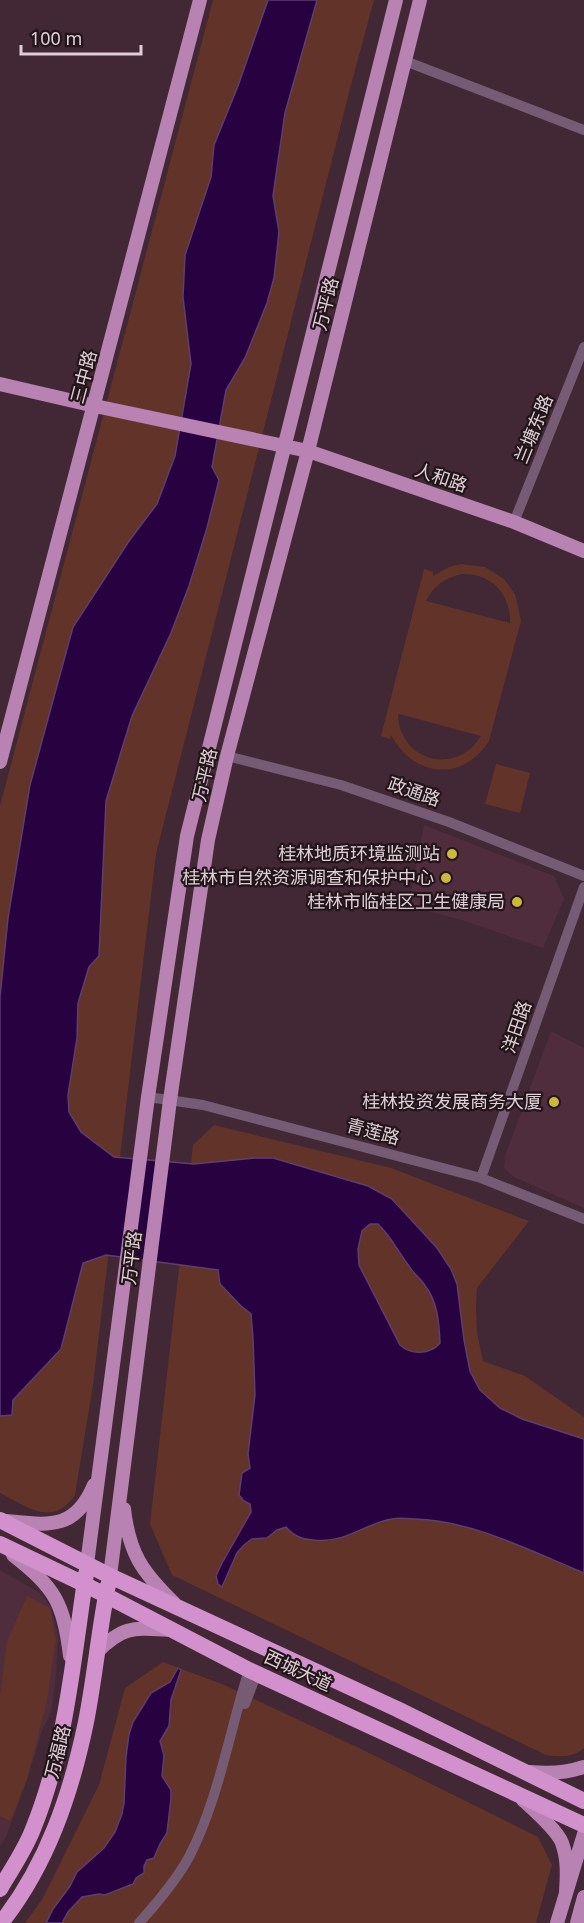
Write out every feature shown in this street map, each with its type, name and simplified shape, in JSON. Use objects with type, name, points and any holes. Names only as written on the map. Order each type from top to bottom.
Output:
[{"type":"highway","name":"西城大道","points":[[0,1520],[110,1576],[397,1709],[584,1801]]},
{"type":"highway","name":"西城大道","points":[[0,1544],[84,1584],[253,1671],[584,1825]]},
{"type":"highway","name":"万福路","points":[[0,1889],[33,1831],[53,1765],[65,1717],[87,1564]]},
{"type":"highway","name":"万福路","points":[[1,1923],[18,1901],[51,1840],[71,1782],[86,1722],[110,1576]]},
{"type":"main road","name":"三中路","points":[[0,762],[200,0]]},
{"type":"main road","name":"万平路","points":[[87,1564],[148,1097],[187,836],[396,0]]},
{"type":"main road","name":"万平路","points":[[110,1576],[170,1100],[208,840],[227,756],[308,451],[420,0]]},
{"type":"main road","name":"人和路","points":[[0,384],[308,451],[514,522],[584,551]]},
{"type":"main road","points":[[0,1520],[51,1524],[65,1521],[75,1514],[88,1499],[99,1472]]},
{"type":"main road","points":[[122,1487],[126,1527],[133,1551],[157,1586],[180,1608]]},
{"type":"main road","points":[[0,1544],[35,1573],[56,1599],[66,1624],[72,1671]]},
{"type":"main road","points":[[97,1652],[112,1638],[130,1629],[172,1630]]},
{"type":"main road","points":[[523,1771],[569,1772],[584,1767]]},
{"type":"main road","points":[[517,1794],[543,1819],[562,1842],[567,1867],[566,1892]]},
{"type":"main road","points":[[556,1923],[584,1834]]},
{"type":"main road","points":[[576,1923],[584,1897]]},
{"type":"street","points":[[405,61],[584,130]]},
{"type":"street","name":"兰塘东路","points":[[514,522],[584,347]]},
{"type":"street","name":"政通路","points":[[227,756],[341,785],[449,822],[584,876]]},
{"type":"street","name":"洋田路","points":[[481,1178],[584,887]]},
{"type":"street","name":"青莲路","points":[[148,1097],[203,1105],[481,1178],[584,1219]]},
{"type":"street","points":[[139,1923],[175,1879],[189,1857],[209,1807],[253,1671]]},
{"type":"street","points":[[146,1923],[177,1884],[192,1859],[214,1807],[253,1671]]},
{"type":"shaded area","points":[[213,0],[374,0],[156,854],[93,1385],[75,1495],[58,1511],[39,1512],[0,1493],[0,806]]},
{"type":"shaded area","points":[[268,0],[317,0],[285,113],[273,196],[279,232],[274,278],[267,303],[245,358],[226,390],[212,467],[219,480],[189,586],[171,633],[132,716],[106,801],[99,956],[89,967],[78,1003],[77,1038],[68,1095],[69,1112],[81,1132],[114,1157],[194,1164],[273,1158],[368,1186],[392,1199],[437,1248],[451,1269],[457,1284],[470,1371],[480,1390],[500,1408],[522,1419],[584,1439],[584,1573],[480,1531],[437,1521],[397,1518],[335,1539],[305,1539],[295,1535],[286,1527],[277,1530],[267,1538],[252,1539],[237,1553],[222,1587],[218,1584],[216,1576],[251,1512],[250,1504],[239,1495],[242,1473],[250,1468],[248,1454],[255,1395],[251,1314],[220,1284],[218,1270],[106,1255],[83,1263],[61,1349],[13,1400],[12,1415],[0,1416],[0,997],[8,918],[30,785],[73,627],[129,541],[157,504],[175,456],[191,364],[183,297],[185,255],[211,177],[214,145],[238,86]],"holes":[[[370,1224],[378,1224],[429,1291],[435,1305],[440,1343],[426,1352],[409,1351],[400,1345],[359,1265],[358,1249],[362,1231]]]},
{"type":"shaded area","points":[[461,564],[485,567],[504,579],[515,594],[521,621],[489,741],[466,763],[439,770],[425,767],[412,760],[391,735],[390,739],[381,736],[424,569],[433,572],[433,576],[449,567]],"holes":[[[462,574],[482,577],[497,587],[507,603],[510,623],[426,601],[441,583]],[[399,714],[481,736],[471,749],[458,756],[445,759],[431,758],[419,753],[408,744],[401,731]]]},
{"type":"shaded area","points":[[496,764],[530,773],[520,813],[485,804]]},
{"type":"shaded area","points":[[424,825],[554,876],[564,899],[543,948],[465,921],[408,906]]},
{"type":"shaded area","name":"桂林投资发展商务大厦","points":[[551,1031],[584,1048],[584,1208],[514,1177],[504,1168],[505,1156]]},
{"type":"shaded area","points":[[214,1125],[391,1168],[529,1221],[477,1288],[477,1332],[483,1361],[525,1376],[584,1417],[584,1748],[575,1754],[546,1755],[172,1575],[150,1524],[193,1145]]},
{"type":"shaded area","points":[[0,1570],[40,1593],[51,1607],[58,1636],[51,1712],[42,1731],[6,1837],[0,1846]]},
{"type":"shaded area","points":[[27,1596],[50,1608],[56,1639],[47,1701],[27,1779],[10,1821],[0,1816],[0,1697],[7,1641]]},
{"type":"shaded area","points":[[163,1662],[222,1684],[361,1749],[538,1837],[552,1865],[536,1923],[25,1923],[43,1898],[99,1785],[125,1688]]},
{"type":"shaded area","points":[[178,1668],[181,1670],[171,1700],[169,1726],[160,1741],[164,1755],[162,1776],[171,1790],[167,1833],[154,1858],[147,1860],[144,1873],[136,1878],[133,1884],[105,1895],[82,1897],[68,1912],[62,1923],[46,1923],[77,1872],[104,1848],[115,1832],[124,1803],[126,1757],[133,1722],[151,1693],[170,1682]]},
{"type":"place","name":"桂林地质环境监测站","points":[[452,854]]},
{"type":"place","name":"桂林市自然资源调查和保护中心","points":[[446,878]]},
{"type":"place","name":"桂林市临桂区卫生健康局","points":[[517,902]]},
{"type":"place","name":"桂林投资发展商务大厦","points":[[554,1102]]}]
